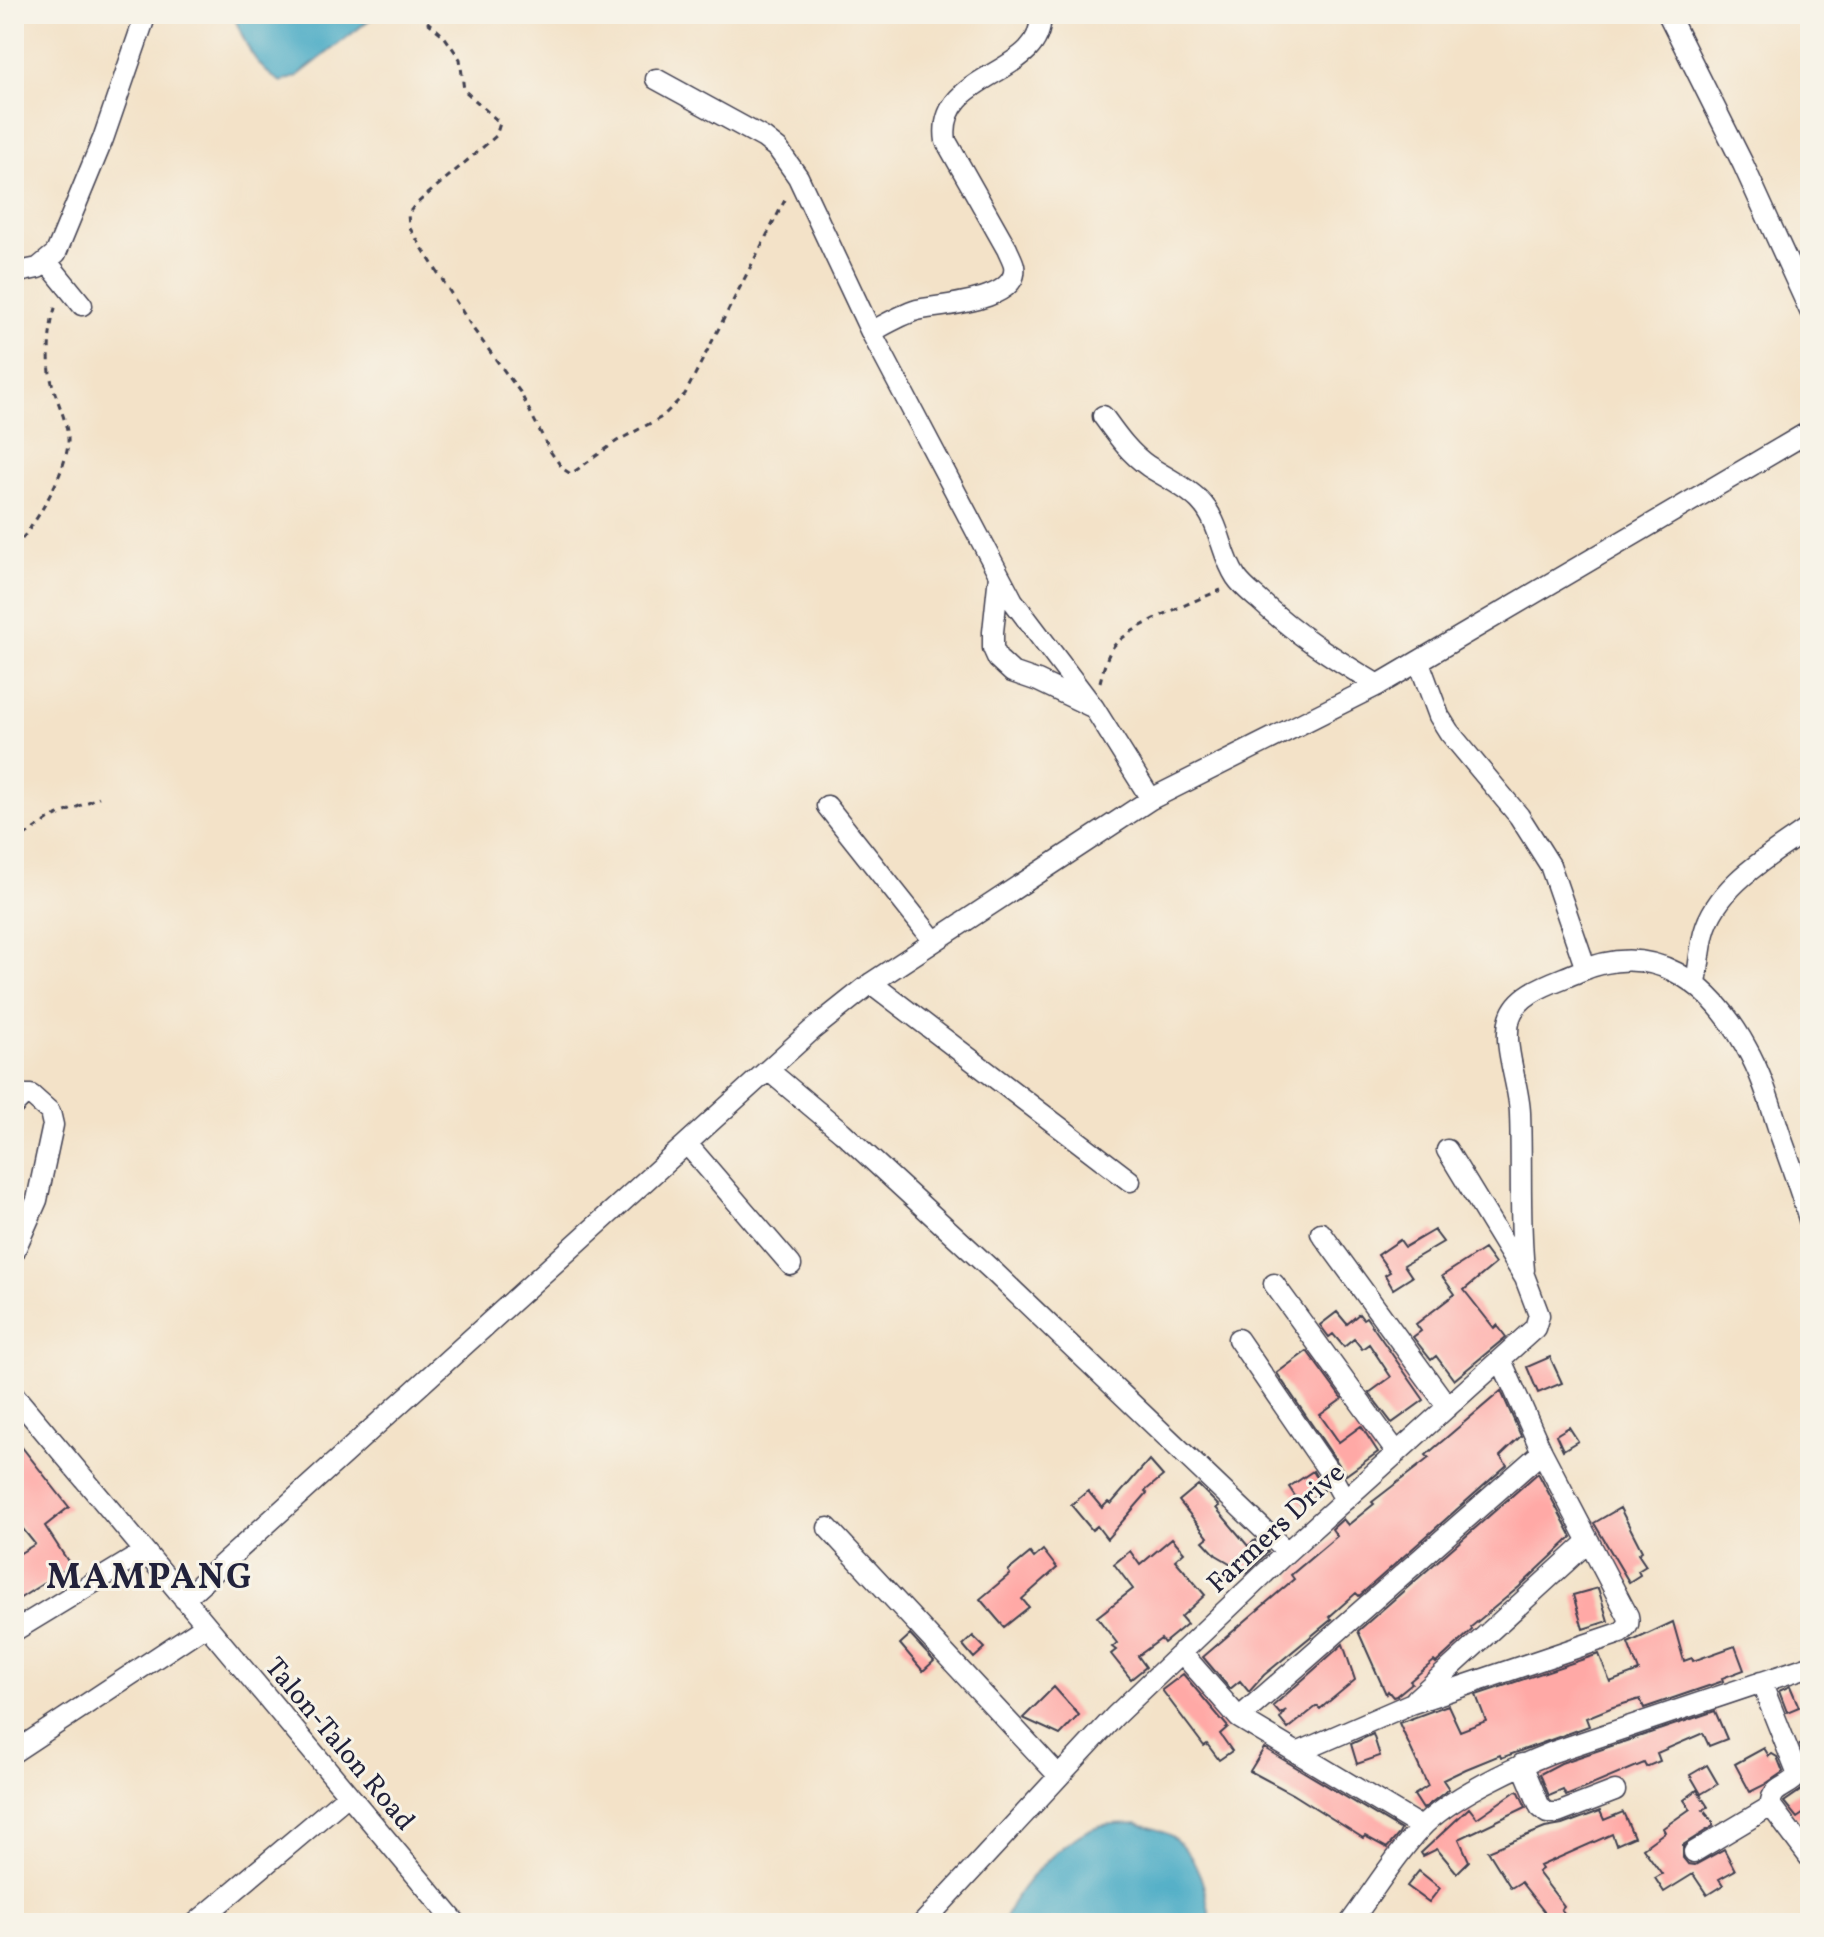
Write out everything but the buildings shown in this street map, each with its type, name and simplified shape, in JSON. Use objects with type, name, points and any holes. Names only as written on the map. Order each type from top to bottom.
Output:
[{"type":"street","points":[[14,273],[25,272],[47,262],[56,253],[103,139],[146,14]]},
{"type":"street","points":[[871,332],[919,310],[980,299],[1008,284],[1013,277],[1014,267],[1007,249],[946,141],[943,126],[946,113],[958,96],[1024,53],[1033,41],[1041,21],[1040,14]]},
{"type":"street","points":[[1668,14],[1743,164],[1810,311]]},
{"type":"street","points":[[656,79],[764,138],[778,149],[798,177],[871,332],[999,575],[1030,626],[1094,708],[1151,799]]},
{"type":"street","points":[[47,262],[82,305]]},
{"type":"street","points":[[1103,416],[1126,447],[1146,465],[1178,483],[1208,511],[1223,541],[1229,565],[1239,581],[1313,646],[1378,685]]},
{"type":"street","points":[[184,1599],[768,1070],[840,1006],[871,983],[1151,799],[1378,685],[1810,431]]},
{"type":"street","points":[[999,575],[993,632],[993,648],[998,659],[1012,672],[1094,708]]},
{"type":"street","points":[[1419,662],[1439,716],[1449,732],[1519,816],[1550,865],[1586,969]]},
{"type":"street","points":[[827,806],[934,941]]},
{"type":"street","points":[[1696,983],[1704,931],[1714,908],[1734,884],[1810,827]]},
{"type":"street","points":[[1525,1278],[1520,1225],[1520,1110],[1507,1029],[1516,1006],[1533,992],[1586,969],[1624,961],[1642,960],[1658,964],[1696,983],[1719,1006],[1747,1048],[1761,1076],[1809,1215]]},
{"type":"street","points":[[871,983],[1130,1181]]},
{"type":"street","points":[[768,1070],[842,1132],[995,1273],[1287,1552]]},
{"type":"street","points":[[14,1105],[24,1095],[31,1095],[50,1112],[53,1125],[37,1200],[14,1252]]},
{"type":"street","points":[[687,1144],[791,1265]]},
{"type":"street","name":"Farmers Drive","points":[[923,1923],[1058,1775],[1181,1652],[1287,1552],[1529,1335],[1538,1322],[1539,1315],[1525,1278],[1447,1150]]},
{"type":"street","points":[[1321,1233],[1448,1407]]},
{"type":"street","points":[[1274,1284],[1397,1453]]},
{"type":"street","points":[[1238,1339],[1330,1473],[1345,1500]]},
{"type":"street","points":[[1297,1753],[1410,1704],[1620,1633],[1627,1628],[1628,1616],[1542,1452],[1501,1360]]},
{"type":"street","name":"Talon-Talon Road","points":[[14,1395],[456,1923]]},
{"type":"street","points":[[1239,1718],[1542,1452]]},
{"type":"street","points":[[828,1528],[1058,1775]]},
{"type":"street","points":[[1410,1704],[1589,1541]]},
{"type":"street","points":[[14,1631],[144,1552]]},
{"type":"street","points":[[14,1752],[206,1625]]},
{"type":"street","points":[[1181,1652],[1239,1718],[1421,1827]]},
{"type":"street","points":[[1350,1923],[1421,1827],[1481,1786],[1522,1764],[1810,1666]]},
{"type":"street","points":[[1694,1852],[1771,1806],[1774,1792],[1794,1781],[1798,1775],[1761,1682]]},
{"type":"street","points":[[1522,1764],[1540,1807],[1547,1813],[1558,1813],[1615,1791]]},
{"type":"street","points":[[196,1923],[348,1795]]},
{"type":"street","points":[[1771,1806],[1810,1858]]},
{"type":"path","points":[[418,14],[454,49],[460,59],[464,90],[500,123],[496,136],[415,205],[408,214],[409,227],[474,330],[520,392],[550,451],[563,469],[571,474],[617,441],[662,417],[685,394],[798,177]]},
{"type":"path","points":[[14,548],[47,500],[68,442],[63,409],[51,374],[50,329],[65,284]]},
{"type":"path","points":[[1094,708],[1104,668],[1118,642],[1165,615],[1239,581]]},
{"type":"path","points":[[14,843],[48,820],[99,797]]},
{"type":"water","points":[[233,14],[377,14],[296,77],[281,82],[257,61]]},
{"type":"water","points":[[1137,1823],[1169,1835],[1190,1855],[1204,1887],[1211,1923],[1004,1923],[1017,1895],[1029,1880],[1072,1840],[1099,1826]]},
{"type":"district","name":"MAMPANG","points":[[150,1575]]}]
